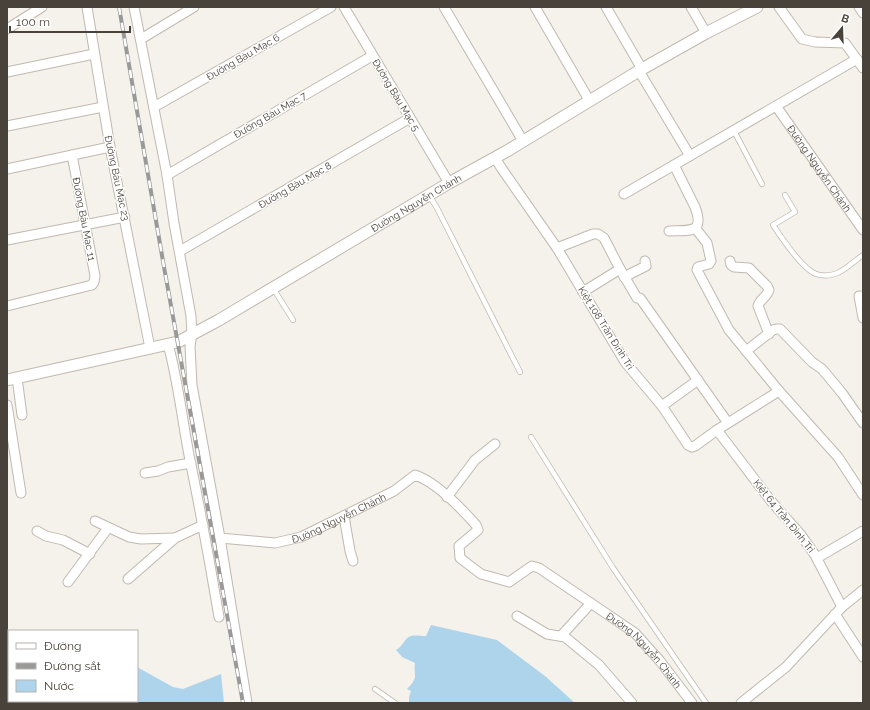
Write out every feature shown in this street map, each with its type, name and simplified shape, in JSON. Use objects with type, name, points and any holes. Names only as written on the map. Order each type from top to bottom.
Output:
[{"type":"street","points":[[7,28],[42,7]]},
{"type":"street","name":"Đường Bàu Mạc 23","points":[[87,7],[110,147],[125,216],[150,348]]},
{"type":"street","points":[[134,7],[167,175],[191,316],[192,334],[190,346],[192,385],[220,538],[247,703]]},
{"type":"street","points":[[141,39],[194,7]]},
{"type":"street","name":"Đường Bàu Mạc 6","points":[[154,107],[331,7]]},
{"type":"street","name":"Đường Bàu Mạc 5","points":[[344,7],[449,183]]},
{"type":"street","points":[[444,7],[523,141]]},
{"type":"street","points":[[535,7],[590,100]]},
{"type":"street","points":[[606,7],[690,156]]},
{"type":"street","points":[[691,7],[706,33]]},
{"type":"street","name":"Đường Nguyễn Chánh","points":[[12,379],[178,342],[219,320],[449,183],[495,158],[641,70],[706,33],[757,7]]},
{"type":"street","points":[[779,7],[802,39],[815,42],[845,43],[863,68]]},
{"type":"street","points":[[859,7],[863,13]]},
{"type":"street","points":[[7,72],[94,54]]},
{"type":"street","name":"Đường Bàu Mạc 7","points":[[167,175],[372,56]]},
{"type":"street","points":[[624,194],[857,59]]},
{"type":"street","name":"Đường Nguyễn Chánh","points":[[776,106],[863,230]]},
{"type":"street","points":[[7,126],[103,107]]},
{"type":"street","name":"Đường Bàu Mạc 8","points":[[180,251],[410,118]]},
{"type":"street","points":[[7,169],[110,147]]},
{"type":"street","name":"Đường Bàu Mạc 11","points":[[7,306],[92,285],[94,282],[72,155]]},
{"type":"street","name":"Kiệt 108 Trần Đình Tri","points":[[495,158],[557,248],[625,362],[662,406],[688,445],[692,447],[779,391]]},
{"type":"street","points":[[674,165],[687,189],[697,214],[698,225],[696,229]]},
{"type":"street","points":[[7,240],[125,216]]},
{"type":"street","points":[[670,231],[696,229]]},
{"type":"street","points":[[696,229],[707,243],[711,261],[709,264],[698,267],[697,270],[728,330],[779,391],[838,457],[863,495]]},
{"type":"street","points":[[557,248],[593,234],[598,234],[604,238],[637,298],[640,298],[728,423]]},
{"type":"street","points":[[583,292],[622,273],[646,266],[645,261]]},
{"type":"street","points":[[730,261],[731,265],[734,267],[749,268],[767,286],[769,290],[768,293],[761,299],[758,306],[769,334]]},
{"type":"street","points":[[862,318],[859,296],[863,296]]},
{"type":"street","points":[[746,351],[776,329],[780,329],[812,362],[822,369],[842,393],[863,423]]},
{"type":"street","points":[[168,344],[175,370],[219,617]]},
{"type":"street","points":[[12,379],[22,415]]},
{"type":"street","points":[[662,406],[698,380]]},
{"type":"street","points":[[7,405],[21,493]]},
{"type":"street","name":"Kiệt 64 Trần Đình Tri","points":[[717,430],[771,502],[801,535],[817,558],[839,610],[863,657]]},
{"type":"street","points":[[447,497],[474,460],[495,444]]},
{"type":"street","points":[[144,473],[191,463]]},
{"type":"street","name":"Đường Nguyễn Chánh","points":[[220,538],[275,543],[301,537],[394,491],[415,475],[431,483],[470,517],[476,525],[478,530],[459,546],[458,552],[460,558],[481,574],[509,582],[532,566],[539,568],[635,633],[660,661],[692,703]]},
{"type":"street","points":[[344,516],[353,561]]},
{"type":"street","points":[[95,521],[129,537],[175,538]]},
{"type":"street","points":[[128,580],[175,538],[203,525]]},
{"type":"street","points":[[68,582],[108,528]]},
{"type":"street","points":[[37,530],[46,536],[63,540],[90,554]]},
{"type":"street","points":[[817,558],[863,531]]},
{"type":"street","points":[[741,703],[786,667],[839,610],[863,590]]},
{"type":"street","points":[[561,636],[591,603]]},
{"type":"street","points":[[517,616],[547,634],[565,637],[599,665],[632,703]]},
{"type":"lane","points":[[734,130],[762,184]]},
{"type":"lane","points":[[429,195],[520,372]]},
{"type":"lane","points":[[785,195],[795,212],[773,225],[782,239],[811,271],[822,276],[832,275],[863,255]]},
{"type":"lane","points":[[273,288],[293,320]]},
{"type":"lane","points":[[531,438],[613,568],[706,703]]},
{"type":"lane","points":[[375,689],[395,703]]},
{"type":"water","points":[[431,625],[497,640],[545,676],[575,703],[409,703],[411,691],[407,689],[412,684],[415,677],[415,663],[402,657],[396,650],[411,636],[426,636]]},
{"type":"water","points":[[138,668],[173,687],[183,689],[221,674],[224,703],[7,703],[7,696],[8,702],[138,702]]},
{"type":"railway","points":[[119,7],[164,267],[243,703]]}]
